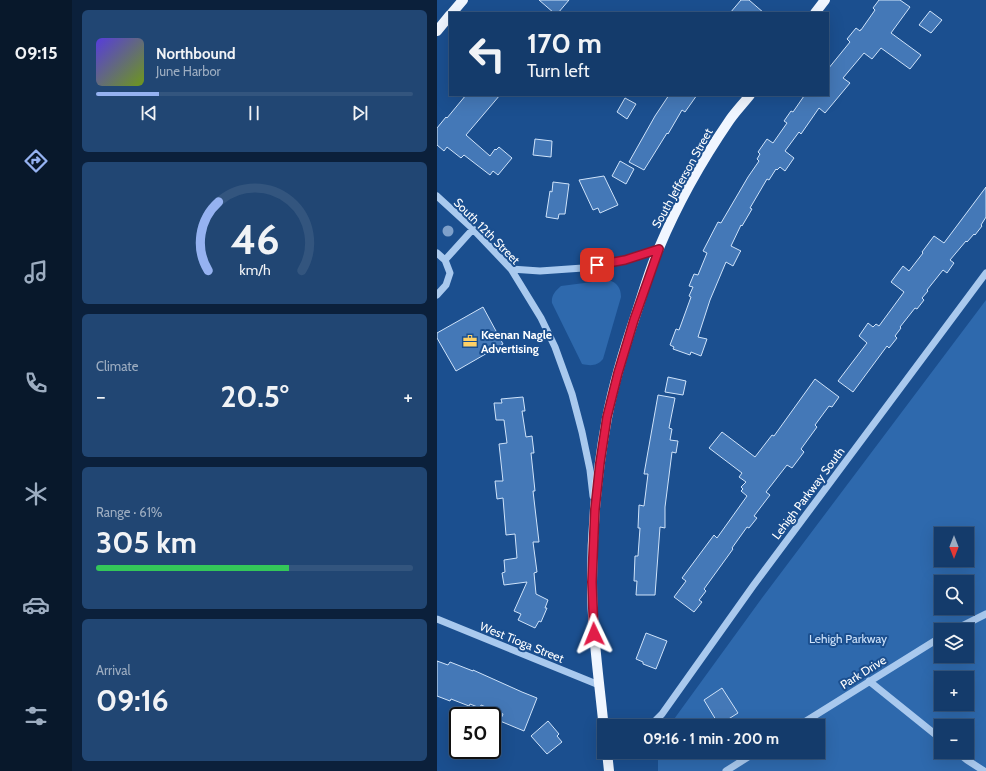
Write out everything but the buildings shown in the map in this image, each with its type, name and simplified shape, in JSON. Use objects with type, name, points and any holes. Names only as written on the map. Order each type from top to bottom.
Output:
[{"type":"main road","points":[[453,12],[459,0]]},
{"type":"main road","points":[[816,12],[825,0]]},
{"type":"main road","points":[[437,31],[449,16]]},
{"type":"main road","name":"South Jefferson Street","points":[[603,719],[594,634],[592,582],[595,509],[607,417],[618,373],[640,300],[659,249],[689,188],[715,142],[749,96]]},
{"type":"main road","points":[[608,759],[609,771]]},
{"type":"street","name":"South 12th Street","points":[[437,196],[473,229],[511,269],[541,318],[555,347],[572,394],[590,470],[595,509]]},
{"type":"street","points":[[445,260],[473,229]]},
{"type":"street","points":[[511,269],[540,271],[583,268],[625,260],[659,249]]},
{"type":"street","points":[[437,253],[445,260],[450,273],[447,285],[437,295]]},
{"type":"street","name":"Lehigh Parkway South","points":[[657,719],[753,586],[986,273]]},
{"type":"street","points":[[967,623],[986,614]]},
{"type":"street","name":"West Tioga Street","points":[[437,619],[599,685]]},
{"type":"street","name":"Park Drive","points":[[809,719],[934,641]]},
{"type":"street","points":[[869,681],[934,733]]},
{"type":"street","points":[[726,771],[746,759]]},
{"type":"street","points":[[966,759],[984,771]]},
{"type":"green space","points":[[608,280],[614,282],[618,286],[621,297],[603,359],[594,365],[582,364],[552,303],[553,296],[561,286]]},
{"type":"green space","name":"Lehigh Parkway","points":[[986,300],[986,771],[658,771],[658,759],[825,759],[825,719],[674,719],[762,598]]},
{"type":"place","name":"Keenan Nagle Advertising","points":[[470,341]]},
{"type":"route","points":[[594,634],[592,582],[595,509],[607,417],[618,373],[634,320],[659,249],[625,260],[597,265]]}]
